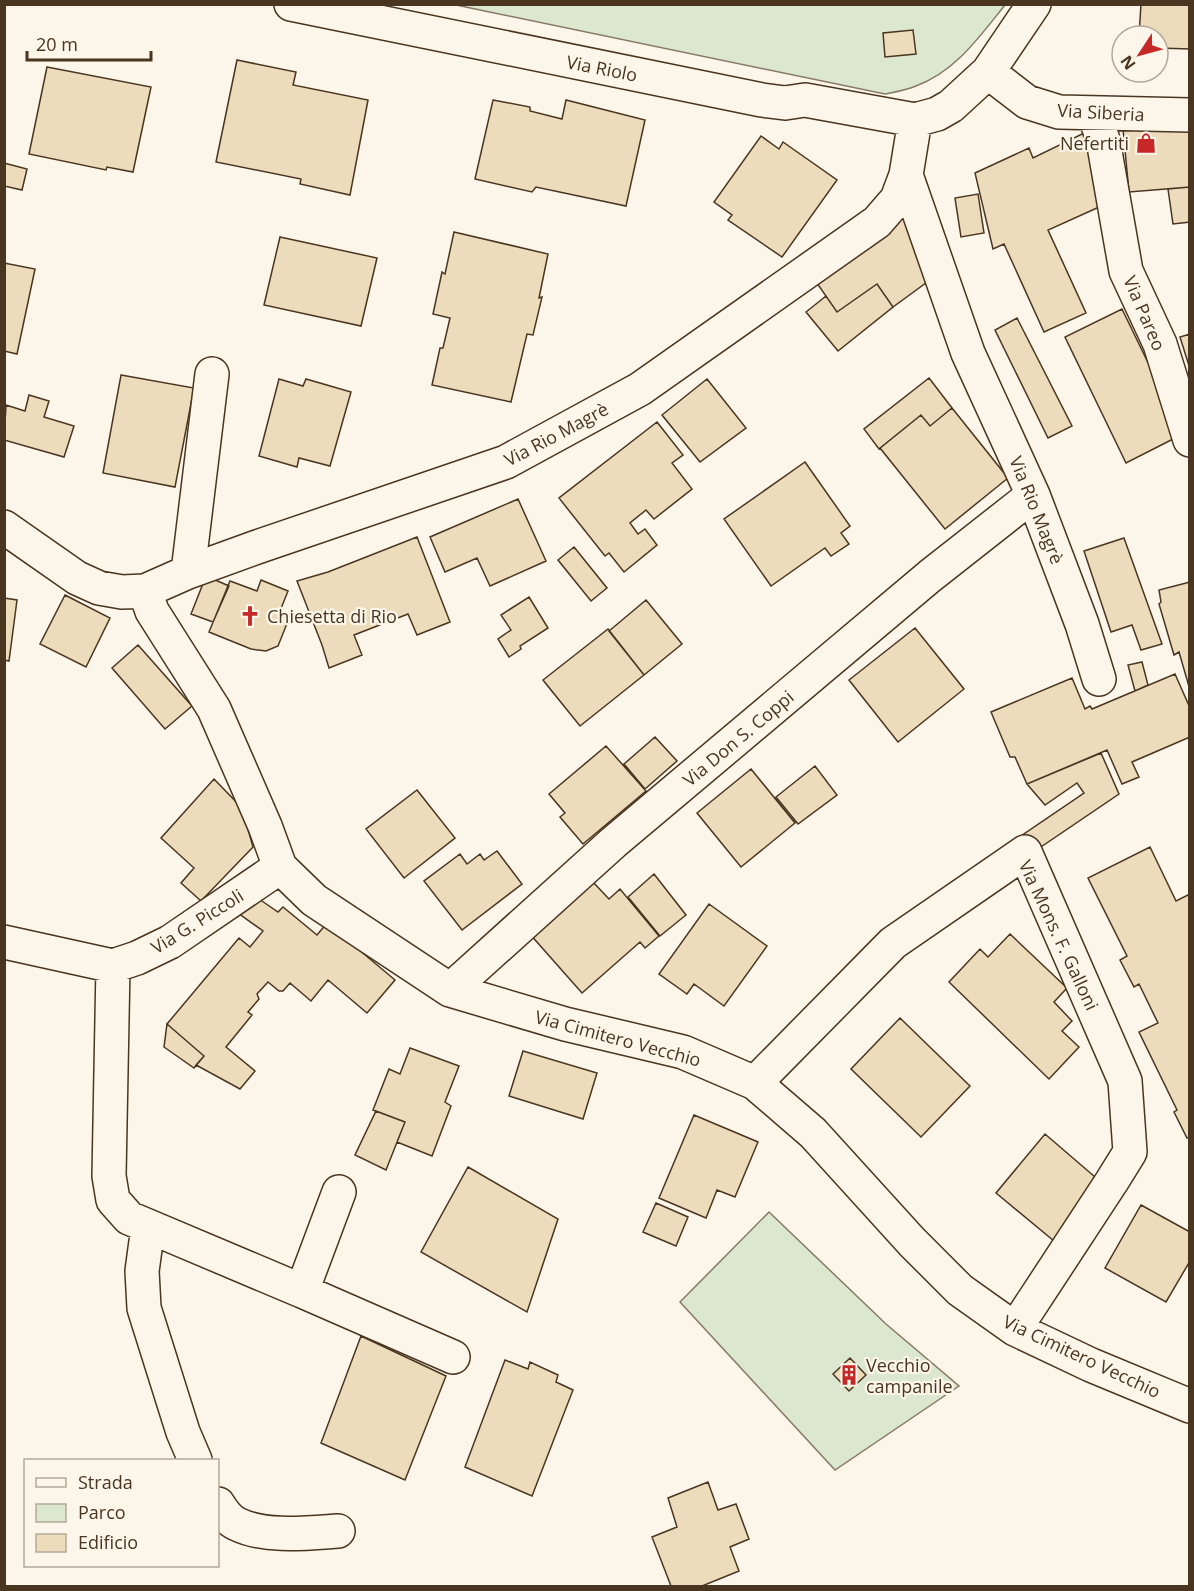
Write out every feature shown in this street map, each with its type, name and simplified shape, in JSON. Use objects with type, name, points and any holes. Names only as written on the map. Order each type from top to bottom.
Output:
[{"type":"street","name":"Via Riolo","points":[[291,4],[762,100],[785,103],[806,100],[915,120]]},
{"type":"street","points":[[915,120],[937,114],[951,106],[988,72],[1034,4]]},
{"type":"street","name":"Via Siberia","points":[[988,72],[1027,102],[1059,112],[1190,116]]},
{"type":"street","name":"Via Pareo","points":[[1094,113],[1103,140],[1126,271],[1160,344],[1190,440]]},
{"type":"street","name":"Via Rio Magrè","points":[[145,591],[188,572],[506,462],[640,389],[878,222],[897,199],[906,175],[915,120]]},
{"type":"street","name":"Via Rio Magrè","points":[[906,175],[968,353],[1033,495],[1082,624],[1099,680]]},
{"type":"street","points":[[188,572],[212,374]]},
{"type":"street","name":"Via Don S. Coppi","points":[[450,990],[641,819],[930,576],[1033,495]]},
{"type":"street","points":[[4,527],[77,578],[99,588],[122,592],[145,591]]},
{"type":"street","name":"Via Cimitero Vecchio","points":[[145,591],[152,611],[214,709],[265,826],[280,867],[314,900],[450,990],[565,1024],[683,1052],[755,1083],[813,1133],[912,1242],[960,1290],[1015,1329],[1091,1365],[1190,1406]]},
{"type":"street","name":"Via Mons. F. Galloni","points":[[755,1083],[893,943],[1025,852],[1125,1081],[1130,1152],[1015,1329]]},
{"type":"street","name":"Via G. Piccoli","points":[[113,966],[137,958],[170,942],[280,867]]},
{"type":"street","points":[[4,942],[113,966],[109,1176],[113,1200],[129,1218],[453,1357]]},
{"type":"street","points":[[302,1291],[339,1192]]},
{"type":"street","points":[[148,1227],[142,1272],[144,1308],[183,1432],[194,1459]]},
{"type":"street","points":[[219,1505],[227,1517],[236,1524],[251,1529],[280,1533],[338,1531]]},
{"type":"green space","points":[[456,5],[1005,5],[966,51],[943,71],[912,87],[885,94]]},
{"type":"green space","points":[[769,1212],[886,1324],[959,1386],[835,1470],[680,1302]]},
{"type":"building","points":[[1141,4],[1190,4],[1190,49],[1170,48],[1170,24],[1140,24]]},
{"type":"building","points":[[913,30],[916,54],[885,57],[883,33]]},
{"type":"building","points":[[237,60],[296,72],[293,85],[368,100],[350,195],[300,184],[301,179],[216,162]]},
{"type":"building","points":[[47,67],[151,87],[133,172],[107,167],[106,170],[29,154]]},
{"type":"building","points":[[493,100],[530,107],[530,111],[562,119],[566,100],[645,120],[626,206],[536,187],[532,192],[475,179]]},
{"type":"building","points":[[1190,122],[1190,187],[1129,192],[1123,129]]},
{"type":"building","points":[[1084,133],[1108,203],[1048,230],[1086,313],[1044,332],[1004,244],[993,249],[975,173],[1029,148],[1033,158]]},
{"type":"building","points":[[761,136],[779,149],[783,142],[837,180],[782,257],[728,220],[732,215],[714,202]]},
{"type":"building","points":[[4,163],[27,169],[22,190],[4,186]]},
{"type":"building","points":[[1190,187],[1190,222],[1173,224],[1168,189]]},
{"type":"building","points":[[978,194],[984,233],[961,237],[955,198]]},
{"type":"building","points":[[901,210],[934,277],[893,307],[877,284],[837,312],[812,276]]},
{"type":"building","points":[[454,232],[548,254],[539,298],[542,297],[533,335],[527,334],[511,402],[432,385],[440,348],[443,348],[450,318],[433,314]]},
{"type":"building","points":[[280,237],[377,258],[361,326],[264,305]]},
{"type":"building","points":[[4,263],[35,269],[17,354],[4,351]]},
{"type":"building","points":[[877,284],[893,307],[838,351],[806,312],[826,296],[837,312]]},
{"type":"building","points":[[1122,309],[1170,408],[1177,437],[1126,463],[1065,337]]},
{"type":"building","points":[[1017,318],[1072,426],[1048,438],[995,330]]},
{"type":"building","points":[[1190,334],[1190,369],[1180,337]]},
{"type":"building","points":[[121,375],[194,388],[175,487],[103,473]]},
{"type":"building","points":[[929,378],[952,408],[930,426],[921,415],[879,449],[864,429]]},
{"type":"building","points":[[279,379],[303,386],[306,379],[351,392],[330,466],[299,458],[297,467],[259,456]]},
{"type":"building","points":[[707,379],[746,428],[700,462],[662,415]]},
{"type":"building","points":[[29,395],[49,401],[44,417],[74,426],[64,457],[4,440],[6,405],[25,411]]},
{"type":"building","points":[[952,408],[1008,478],[945,529],[880,448],[921,415],[930,426]]},
{"type":"building","points":[[657,422],[683,455],[672,463],[692,489],[654,519],[646,510],[630,523],[638,534],[645,529],[657,545],[624,572],[609,553],[605,556],[559,498]]},
{"type":"building","points":[[805,462],[850,526],[841,533],[849,544],[831,556],[825,548],[771,586],[724,519]]},
{"type":"building","points":[[518,499],[546,561],[490,586],[477,558],[445,572],[430,537]]},
{"type":"building","points":[[417,537],[450,622],[417,635],[408,614],[354,635],[362,655],[329,668],[297,581],[328,572]]},
{"type":"building","points":[[1124,538],[1162,644],[1141,650],[1132,625],[1111,632],[1084,551]]},
{"type":"building","points":[[574,547],[607,588],[591,601],[558,560]]},
{"type":"building","points":[[206,576],[229,586],[213,622],[191,614]]},
{"type":"building","name":"Chiesetta di Rio","points":[[261,580],[288,591],[280,611],[288,621],[278,646],[266,651],[251,649],[209,632],[230,581],[257,591]]},
{"type":"building","points":[[1190,582],[1190,690],[1179,652],[1174,655],[1159,604],[1161,602],[1159,590]]},
{"type":"building","points":[[65,595],[110,618],[86,667],[40,644]]},
{"type":"building","points":[[529,597],[548,628],[520,646],[521,649],[509,657],[498,639],[511,630],[501,615]]},
{"type":"building","points":[[4,598],[17,600],[9,661],[4,660]]},
{"type":"building","points":[[646,600],[682,644],[644,675],[609,631]]},
{"type":"building","points":[[915,628],[964,689],[898,742],[849,680]]},
{"type":"building","points":[[608,629],[644,675],[580,726],[543,680]]},
{"type":"building","points":[[138,645],[192,706],[165,729],[112,668]]},
{"type":"building","points":[[1142,662],[1148,685],[1135,691],[1128,665]]},
{"type":"building","points":[[1175,674],[1190,708],[1190,737],[1132,762],[1139,777],[1122,784],[1107,750],[1027,784],[1015,757],[1010,757],[991,712],[1072,678],[1085,709],[1090,706],[1092,709]]},
{"type":"building","points":[[655,737],[677,761],[645,789],[624,764]]},
{"type":"building","points":[[606,746],[646,791],[583,844],[560,817],[565,813],[549,794]]},
{"type":"building","points":[[1101,753],[1119,794],[1029,855],[1018,838],[1084,793],[1077,783],[1045,805],[1027,784]]},
{"type":"building","points":[[815,766],[837,795],[798,824],[776,797]]},
{"type":"building","points":[[751,769],[795,823],[741,867],[697,813]]},
{"type":"building","points":[[214,779],[242,808],[253,847],[201,901],[181,883],[194,868],[161,838]]},
{"type":"building","points":[[417,790],[455,838],[404,878],[366,829]]},
{"type":"building","points":[[1150,847],[1176,901],[1190,894],[1190,1137],[1187,1138],[1174,1112],[1177,1110],[1139,1032],[1158,1023],[1139,984],[1134,987],[1120,960],[1127,956],[1088,878]]},
{"type":"building","points":[[497,851],[522,884],[462,930],[424,881],[460,854],[467,864],[480,854],[484,860]]},
{"type":"building","points":[[654,874],[686,915],[660,936],[628,897]]},
{"type":"building","points":[[592,881],[609,899],[620,889],[659,936],[645,948],[640,942],[582,993],[529,933]]},
{"type":"building","points":[[259,899],[278,912],[283,907],[317,935],[327,923],[395,980],[367,1013],[328,980],[311,1001],[290,983],[283,991],[279,991],[268,982],[257,994],[259,999],[248,1012],[252,1015],[226,1047],[255,1071],[240,1089],[196,1065],[204,1056],[167,1024],[239,938],[250,947],[263,931],[238,913]]},
{"type":"building","points":[[709,904],[767,946],[724,1006],[694,984],[687,994],[659,974]]},
{"type":"building","points":[[1010,934],[1067,988],[1054,1002],[1072,1021],[1062,1031],[1079,1047],[1049,1079],[949,982],[980,949],[988,957]]},
{"type":"building","points":[[900,1018],[970,1086],[921,1137],[851,1069]]},
{"type":"building","points":[[167,1024],[204,1056],[194,1068],[164,1047]]},
{"type":"building","points":[[410,1048],[459,1066],[445,1102],[451,1106],[432,1156],[397,1142],[405,1122],[373,1110],[389,1069],[400,1074]]},
{"type":"building","points":[[523,1051],[597,1073],[583,1119],[509,1096]]},
{"type":"building","points":[[376,1111],[405,1122],[386,1170],[355,1155]]},
{"type":"building","points":[[694,1115],[758,1142],[735,1197],[717,1190],[706,1218],[659,1198]]},
{"type":"building","points":[[1045,1134],[1102,1183],[1054,1241],[996,1193]]},
{"type":"building","points":[[468,1167],[558,1219],[527,1312],[421,1252]]},
{"type":"building","points":[[656,1203],[688,1217],[676,1246],[643,1232]]},
{"type":"building","points":[[1141,1205],[1190,1232],[1190,1261],[1166,1302],[1105,1268]]},
{"type":"building","points":[[361,1336],[446,1376],[405,1480],[321,1443]]},
{"type":"building","name":"Vecchio campanile","points":[[850,1358],[866,1375],[849,1391],[833,1374]]},
{"type":"building","points":[[505,1360],[528,1369],[530,1362],[558,1375],[556,1382],[573,1390],[532,1496],[465,1467]]},
{"type":"building","points":[[708,1482],[718,1510],[736,1504],[749,1539],[730,1547],[739,1571],[702,1586],[671,1586],[652,1537],[677,1527],[668,1498]]},
{"type":"place","name":"Nefertiti","points":[[1146,143]]},
{"type":"place","name":"Chiesetta di Rio","points":[[250,616]]},
{"type":"place","name":"Vecchio campanile","points":[[849,1375]]}]
